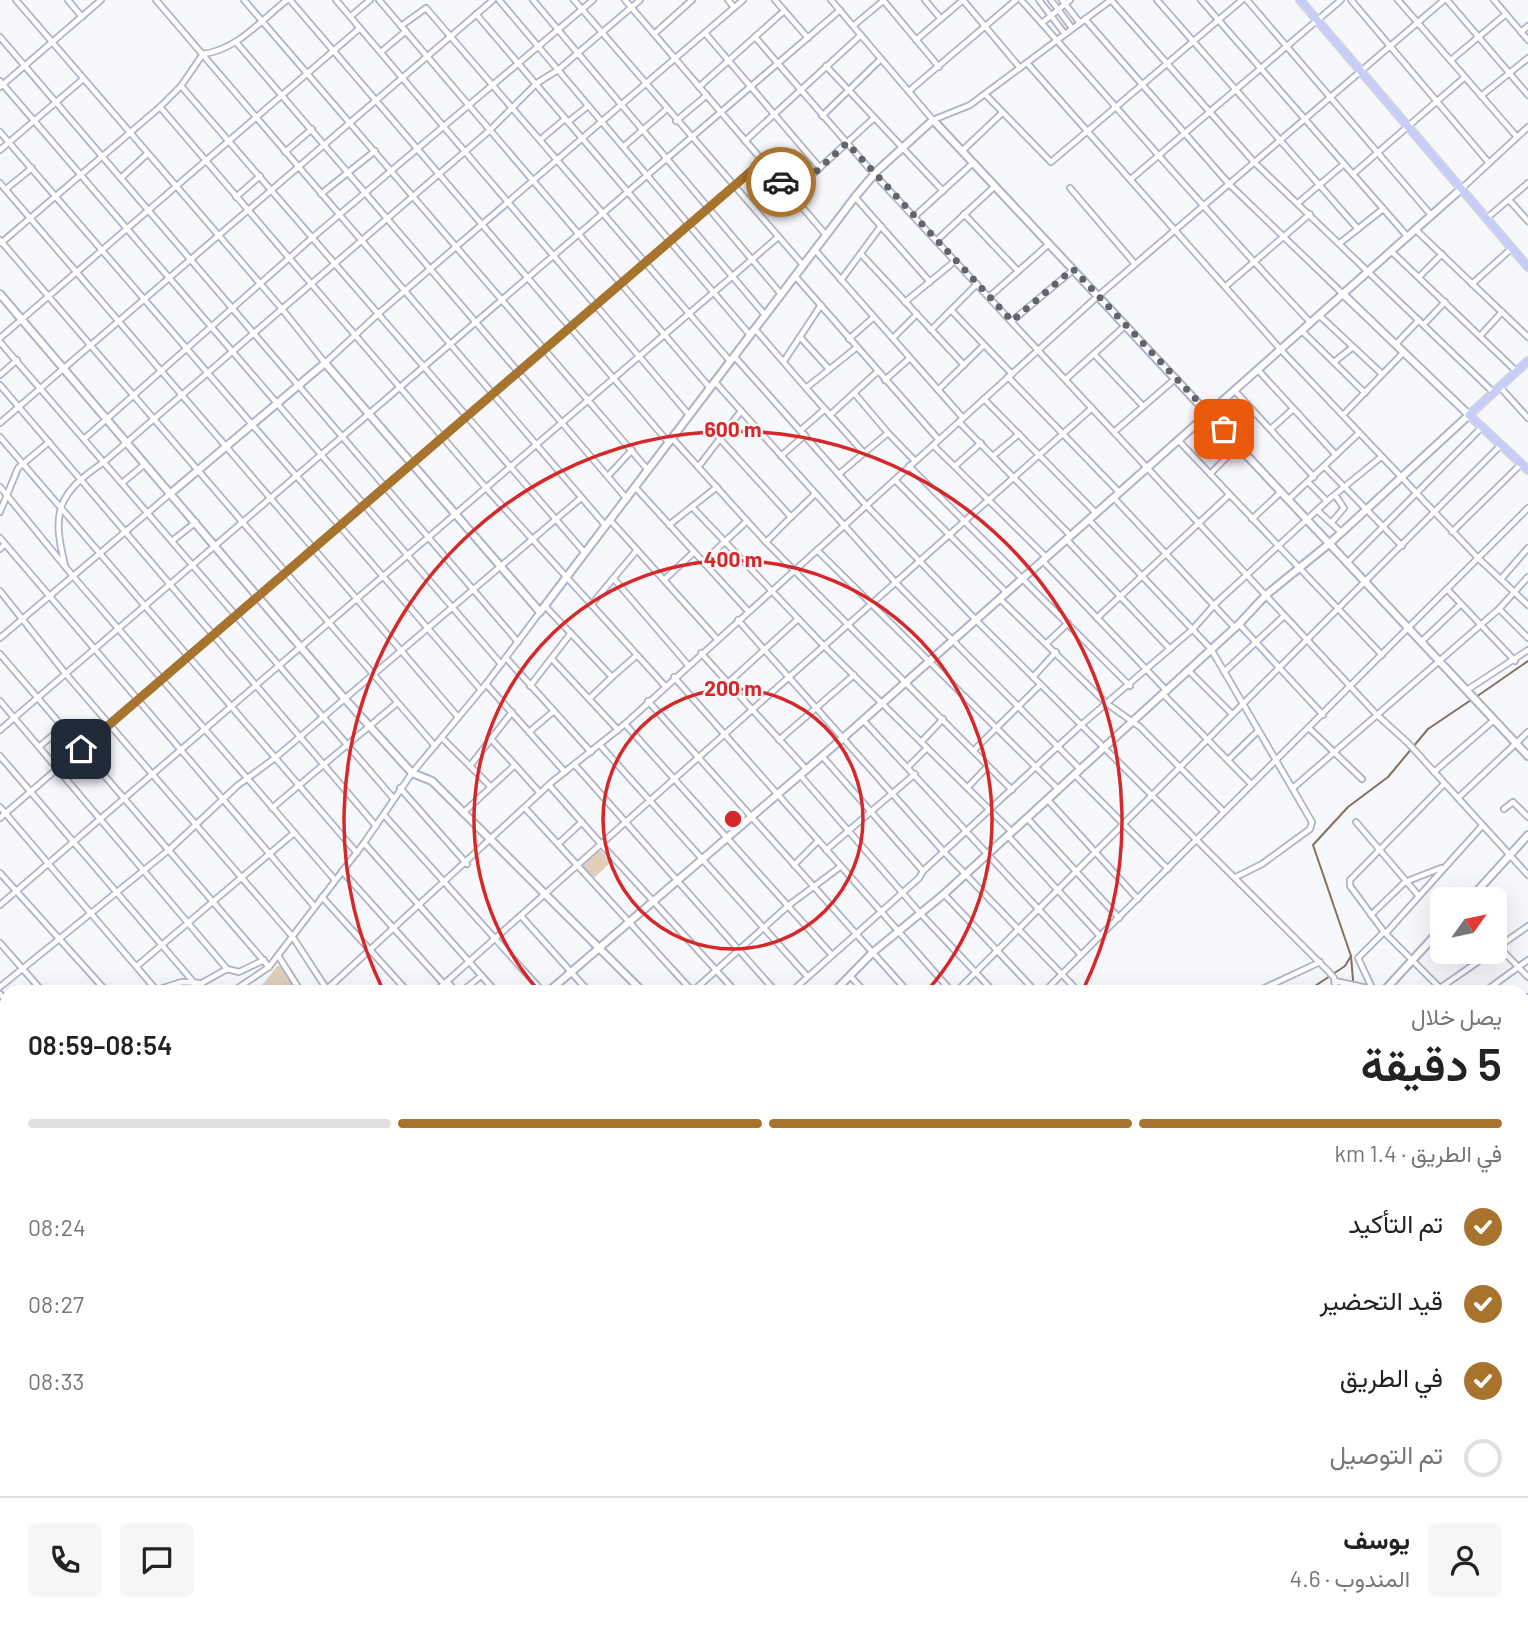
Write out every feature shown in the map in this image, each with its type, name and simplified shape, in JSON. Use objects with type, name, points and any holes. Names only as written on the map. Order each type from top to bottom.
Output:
[{"type":"main road","points":[[1300,0],[1528,267]]},
{"type":"main road","points":[[1528,362],[1469,415],[1528,470]]},
{"type":"street","points":[[16,0],[500,566],[542,609],[571,633],[612,677]]},
{"type":"street","points":[[68,0],[82,17]]},
{"type":"street","points":[[101,0],[1,84],[501,664]]},
{"type":"street","points":[[156,0],[581,498],[638,550],[717,639]]},
{"type":"street","points":[[244,0],[648,470]]},
{"type":"street","points":[[435,746],[1,242],[82,176],[160,107],[181,86],[203,54],[217,52],[236,42],[289,0],[613,377],[699,466],[766,542],[907,681],[1012,790]]},
{"type":"street","points":[[336,0],[689,416]]},
{"type":"street","points":[[351,16],[370,0]]},
{"type":"street","points":[[379,0],[664,334],[712,385],[741,411],[897,584],[1058,747],[1124,826],[1168,869]]},
{"type":"street","points":[[0,423],[493,0]]},
{"type":"street","points":[[499,0],[765,315]]},
{"type":"street","points":[[533,0],[781,295]]},
{"type":"street","points":[[574,0],[803,265]]},
{"type":"street","points":[[84,439],[313,237],[593,0]]},
{"type":"street","points":[[625,0],[826,235]]},
{"type":"street","points":[[65,565],[56,531],[61,505],[80,478],[104,462],[254,334],[387,216],[489,131],[535,85],[558,71],[640,0]]},
{"type":"street","points":[[653,34],[692,0]]},
{"type":"street","points":[[728,0],[734,7]]},
{"type":"street","points":[[0,638],[251,423],[326,363],[379,313],[743,0]]},
{"type":"street","points":[[775,0],[807,38]]},
{"type":"street","points":[[831,0],[933,120],[1528,756]]},
{"type":"street","points":[[853,26],[883,0],[939,67]]},
{"type":"street","points":[[925,0],[941,19]]},
{"type":"street","points":[[916,40],[963,0],[1020,68]]},
{"type":"street","points":[[1039,0],[1065,34]]},
{"type":"street","points":[[1051,0],[1072,28]]},
{"type":"street","points":[[1042,23],[1063,2],[1070,0]]},
{"type":"street","points":[[242,985],[279,957],[314,906],[384,816],[400,788],[481,691],[874,174],[933,120],[961,110],[985,94],[1111,0],[1254,162],[1421,322],[1528,418]]},
{"type":"street","points":[[1157,0],[1358,229]]},
{"type":"street","points":[[1201,0],[1407,236]]},
{"type":"street","points":[[985,94],[1049,162],[1089,131],[1241,0]]},
{"type":"street","points":[[1247,0],[1431,215]]},
{"type":"street","points":[[1131,179],[1341,0]]},
{"type":"street","points":[[1351,0],[1489,163]]},
{"type":"street","points":[[1398,0],[1517,137]]},
{"type":"street","points":[[333,985],[467,864],[540,793],[625,724],[1098,296],[1445,0],[1528,95]]},
{"type":"street","points":[[1494,0],[1528,40]]},
{"type":"street","points":[[909,91],[1015,1],[1042,23],[1117,106],[1201,207],[1311,323]]},
{"type":"street","points":[[842,985],[873,953],[919,912],[944,894],[1237,626],[1266,595],[1330,543],[1469,415],[1228,184],[1142,85],[1063,2]]},
{"type":"street","points":[[401,26],[426,7],[689,314],[806,435],[866,505],[976,620],[1198,839],[1335,979],[1354,985]]},
{"type":"street","points":[[0,730],[839,10]]},
{"type":"street","points":[[699,87],[784,11]]},
{"type":"street","points":[[476,14],[713,293],[784,361],[864,453]]},
{"type":"street","points":[[1451,61],[1506,14]]},
{"type":"street","points":[[1521,32],[1528,26]]},
{"type":"street","points":[[360,28],[0,340],[394,799]]},
{"type":"street","points":[[381,52],[406,32]]},
{"type":"street","points":[[705,33],[820,168]]},
{"type":"street","points":[[746,141],[861,35]]},
{"type":"street","points":[[0,37],[518,642]]},
{"type":"street","points":[[754,37],[874,174],[1284,616],[1376,714],[1408,743],[1528,876]]},
{"type":"street","points":[[236,42],[564,422],[627,499]]},
{"type":"street","points":[[1482,96],[1528,58]]},
{"type":"street","points":[[822,116],[881,59]]},
{"type":"street","points":[[1027,63],[1282,350],[1381,457],[1478,558],[1528,604]]},
{"type":"street","points":[[826,66],[943,191]]},
{"type":"street","points":[[1353,174],[1465,77]]},
{"type":"street","points":[[0,150],[82,79]]},
{"type":"street","points":[[181,86],[585,553]]},
{"type":"street","points":[[676,121],[707,96]]},
{"type":"street","points":[[541,139],[588,106]]},
{"type":"street","points":[[160,107],[531,540],[665,686]]},
{"type":"street","points":[[623,147],[667,109]]},
{"type":"street","points":[[962,151],[1002,113]]},
{"type":"street","points":[[792,194],[874,118]]},
{"type":"street","points":[[556,985],[807,770],[1282,350],[1528,127]]},
{"type":"street","points":[[285,152],[312,129]]},
{"type":"street","points":[[0,132],[481,691]]},
{"type":"street","points":[[321,194],[375,151]]},
{"type":"street","points":[[121,177],[148,154]]},
{"type":"street","points":[[0,818],[763,161]]},
{"type":"street","points":[[914,217],[973,163]]},
{"type":"street","points":[[1298,203],[1344,164]]},
{"type":"street","points":[[6,189],[32,168]]},
{"type":"street","points":[[236,197],[260,176]]},
{"type":"street","points":[[0,183],[227,444],[458,718]]},
{"type":"street","points":[[1486,219],[1528,183]]},
{"type":"street","points":[[936,241],[995,186]]},
{"type":"street","points":[[1070,188],[1135,264]]},
{"type":"street","points":[[855,197],[930,282]]},
{"type":"street","points":[[1509,200],[1528,221]]},
{"type":"street","points":[[1340,243],[1383,209]]},
{"type":"street","points":[[964,214],[1018,271]]},
{"type":"street","points":[[1226,286],[1310,214]]},
{"type":"street","points":[[841,280],[881,226]]},
{"type":"street","points":[[1415,229],[1528,337]]},
{"type":"street","points":[[0,905],[777,238]]},
{"type":"street","points":[[989,297],[1049,244]]},
{"type":"street","points":[[1472,284],[1512,248]]},
{"type":"street","points":[[815,250],[911,358],[981,443],[1016,478],[1170,649]]},
{"type":"street","points":[[1390,250],[1517,371]]},
{"type":"street","points":[[861,254],[964,365]]},
{"type":"street","points":[[1419,277],[1442,254]]},
{"type":"street","points":[[905,302],[955,261]]},
{"type":"street","points":[[1012,321],[1073,269]]},
{"type":"street","points":[[795,276],[939,440]]},
{"type":"street","points":[[932,330],[977,284]]},
{"type":"street","points":[[0,294],[344,698],[412,773],[426,776],[600,947],[635,985]]},
{"type":"street","points":[[1395,345],[1445,302]]},
{"type":"street","points":[[784,361],[821,305]]},
{"type":"street","points":[[951,310],[1167,555],[1280,667],[1323,715]]},
{"type":"street","points":[[1480,336],[1502,312]]},
{"type":"street","points":[[892,338],[917,314]]},
{"type":"street","points":[[1319,315],[1382,374]]},
{"type":"street","points":[[849,339],[874,317]]},
{"type":"street","points":[[1066,379],[1126,325]]},
{"type":"street","points":[[1302,331],[1365,393]]},
{"type":"street","points":[[800,337],[829,369]]},
{"type":"street","points":[[938,390],[984,345]]},
{"type":"street","points":[[1334,362],[1353,346]]},
{"type":"street","points":[[806,388],[856,348]]},
{"type":"street","points":[[1343,415],[1404,353]]},
{"type":"street","points":[[1094,354],[1143,406]]},
{"type":"street","points":[[885,380],[911,358]]},
{"type":"street","points":[[0,375],[16,360]]},
{"type":"street","points":[[1258,370],[1336,455]]},
{"type":"street","points":[[830,415],[877,372]]},
{"type":"street","points":[[1114,432],[1176,377]]},
{"type":"street","points":[[0,385],[376,826]]},
{"type":"street","points":[[1235,391],[1314,477]]},
{"type":"street","points":[[854,393],[915,461]]},
{"type":"street","points":[[984,399],[1096,513]]},
{"type":"street","points":[[445,985],[1092,408]]},
{"type":"street","points":[[801,430],[825,410]]},
{"type":"street","points":[[1270,429],[1292,410]]},
{"type":"street","points":[[699,466],[741,411]]},
{"type":"street","points":[[1348,562],[1482,427]]},
{"type":"street","points":[[839,474],[888,433]]},
{"type":"street","points":[[1289,499],[1359,433]]},
{"type":"street","points":[[993,456],[1019,434]]},
{"type":"street","points":[[781,456],[806,435]]},
{"type":"street","points":[[0,437],[357,853]]},
{"type":"street","points":[[719,438],[791,517]]},
{"type":"street","points":[[1178,440],[1252,519],[1300,565],[1381,655]]},
{"type":"street","points":[[0,512],[22,463],[49,442]]},
{"type":"street","points":[[955,466],[981,443]]},
{"type":"street","points":[[933,445],[1045,559],[1206,739],[1251,784]]},
{"type":"street","points":[[962,985],[1181,769],[1206,739],[1501,445]]},
{"type":"street","points":[[1210,474],[1239,446]]},
{"type":"street","points":[[608,476],[632,450]]},
{"type":"street","points":[[798,985],[879,911],[903,893],[923,871],[1081,725],[1130,687],[1193,629],[1215,604],[1327,502],[1381,457]]},
{"type":"street","points":[[122,483],[146,463]]},
{"type":"street","points":[[1452,531],[1521,464]]},
{"type":"street","points":[[909,466],[1130,687]]},
{"type":"street","points":[[1324,466],[1402,546]]},
{"type":"street","points":[[895,480],[1007,593]]},
{"type":"street","points":[[1308,482],[1327,502]]},
{"type":"street","points":[[0,487],[72,575],[335,880]]},
{"type":"street","points":[[635,487],[748,611]]},
{"type":"street","points":[[669,525],[717,487]]},
{"type":"street","points":[[1252,519],[1282,491]]},
{"type":"street","points":[[766,542],[814,495]]},
{"type":"street","points":[[1097,618],[1229,495]]},
{"type":"street","points":[[1332,522],[1345,508],[1335,495]]},
{"type":"street","points":[[3,985],[170,849],[237,786],[275,758],[581,498]]},
{"type":"street","points":[[692,507],[825,647],[991,810],[1058,891],[1100,936]]},
{"type":"street","points":[[1051,985],[1528,509]]},
{"type":"street","points":[[1318,511],[1341,532]]},
{"type":"street","points":[[1089,520],[1211,649],[1293,788],[1312,826],[1262,864],[1236,877]]},
{"type":"street","points":[[172,541],[196,521]]},
{"type":"street","points":[[703,562],[747,521]]},
{"type":"street","points":[[0,538],[314,906]]},
{"type":"street","points":[[0,549],[5,544]]},
{"type":"street","points":[[1501,579],[1528,548]]},
{"type":"street","points":[[591,605],[638,550]]},
{"type":"street","points":[[817,550],[1058,789]]},
{"type":"street","points":[[664,580],[694,552]]},
{"type":"street","points":[[1293,788],[1332,751],[1499,609],[1528,576]]},
{"type":"street","points":[[614,579],[688,665]]},
{"type":"street","points":[[1447,589],[1515,662]]},
{"type":"street","points":[[0,591],[65,673],[292,936],[322,985]]},
{"type":"street","points":[[1000,599],[1106,703],[1134,720],[1223,811]]},
{"type":"street","points":[[1422,641],[1461,604]]},
{"type":"street","points":[[1499,609],[1528,638]]},
{"type":"street","points":[[1224,672],[1254,641],[1284,616]]},
{"type":"street","points":[[738,620],[944,852],[1073,985]]},
{"type":"street","points":[[728,683],[799,620]]},
{"type":"street","points":[[1047,643],[1068,623]]},
{"type":"street","points":[[530,685],[571,633]]},
{"type":"street","points":[[1468,691],[1515,662],[1528,650]]},
{"type":"street","points":[[1033,677],[1056,652]]},
{"type":"street","points":[[701,653],[807,770]]},
{"type":"street","points":[[0,654],[269,967]]},
{"type":"street","points":[[589,699],[636,656]]},
{"type":"street","points":[[506,658],[591,752]]},
{"type":"street","points":[[552,659],[618,730]]},
{"type":"street","points":[[1188,670],[1232,715]]},
{"type":"street","points":[[779,740],[853,675]]},
{"type":"street","points":[[674,677],[897,932],[947,985]]},
{"type":"street","points":[[486,684],[565,772]]},
{"type":"street","points":[[973,751],[1041,685]]},
{"type":"street","points":[[0,701],[227,969],[239,972],[264,960]]},
{"type":"street","points":[[648,701],[902,985]]},
{"type":"street","points":[[272,808],[397,703]]},
{"type":"street","points":[[529,732],[554,711]]},
{"type":"street","points":[[470,766],[512,712]]},
{"type":"street","points":[[922,741],[943,719]]},
{"type":"street","points":[[1434,772],[1494,719]]},
{"type":"street","points":[[863,720],[1081,955]]},
{"type":"street","points":[[625,724],[831,954]]},
{"type":"street","points":[[40,746],[62,727]]},
{"type":"street","points":[[1310,729],[1362,779]]},
{"type":"street","points":[[1228,760],[1258,731]]},
{"type":"street","points":[[1458,798],[1528,732]]},
{"type":"street","points":[[442,738],[491,787]]},
{"type":"street","points":[[491,739],[540,793]]},
{"type":"street","points":[[600,745],[807,976]]},
{"type":"street","points":[[908,767],[927,748]]},
{"type":"street","points":[[0,756],[197,985]]},
{"type":"street","points":[[822,756],[923,871]]},
{"type":"street","points":[[463,813],[514,765]]},
{"type":"street","points":[[575,765],[770,985]]},
{"type":"street","points":[[968,788],[988,767]]},
{"type":"street","points":[[800,775],[919,912],[988,985]]},
{"type":"street","points":[[826,850],[915,775]]},
{"type":"street","points":[[1437,985],[1385,933],[1350,886],[1350,880],[1377,848],[1444,784]]},
{"type":"street","points":[[549,786],[730,985]]},
{"type":"street","points":[[400,788],[467,864]]},
{"type":"street","points":[[1047,799],[1138,899]]},
{"type":"street","points":[[1504,809],[1513,802],[1528,817]]},
{"type":"street","points":[[0,807],[137,966],[150,985]]},
{"type":"street","points":[[525,808],[686,985]]},
{"type":"street","points":[[384,816],[537,985]]},
{"type":"street","points":[[1027,818],[1119,918]]},
{"type":"street","points":[[558,844],[582,822]]},
{"type":"street","points":[[1356,822],[1418,895]]},
{"type":"street","points":[[1371,985],[1358,958],[1385,933],[1482,826]]},
{"type":"street","points":[[137,966],[294,833]]},
{"type":"street","points":[[1481,887],[1528,835]]},
{"type":"street","points":[[794,866],[818,841]]},
{"type":"street","points":[[364,843],[489,985]]},
{"type":"street","points":[[700,985],[789,905],[840,867]]},
{"type":"street","points":[[1371,915],[1405,882],[1442,868]]},
{"type":"street","points":[[342,871],[443,985]]},
{"type":"street","points":[[0,873],[101,985]]},
{"type":"street","points":[[944,894],[1029,985]]},
{"type":"street","points":[[321,897],[402,985]]},
{"type":"street","points":[[522,916],[583,985]]},
{"type":"street","points":[[1507,941],[1528,926]]},
{"type":"street","points":[[1389,985],[1430,941]]},
{"type":"street","points":[[0,943],[37,985]]},
{"type":"street","points":[[279,957],[297,985]]},
{"type":"street","points":[[1507,959],[1528,977]]},
{"type":"street","points":[[1493,985],[1528,960]]},
{"type":"street","points":[[1271,985],[1320,962]]},
{"type":"street","points":[[1449,985],[1476,964]]},
{"type":"street","points":[[180,985],[194,981],[202,983],[227,969]]},
{"type":"street","points":[[469,985],[481,976]]},
{"type":"street","points":[[851,977],[858,985]]},
{"type":"street","points":[[1335,979],[1335,985]]},
{"type":"shaded area","points":[[600,850],[611,862],[594,878],[582,866]]},
{"type":"shaded area","points":[[277,966],[283,966],[293,985],[262,985]]},
{"type":"waterway","points":[[1476,697],[1528,661]]},
{"type":"waterway","points":[[1353,985],[1351,956],[1313,845],[1348,807],[1388,777],[1428,729],[1471,700]]},
{"type":"waterway","points":[[1316,985],[1345,966],[1351,956]]},
{"type":"way so far","points":[[781,182],[792,194],[847,143],[1012,321],[1073,269],[1224,429]]},
{"type":"route","points":[[81,749],[312,547],[763,161],[781,182]]}]
